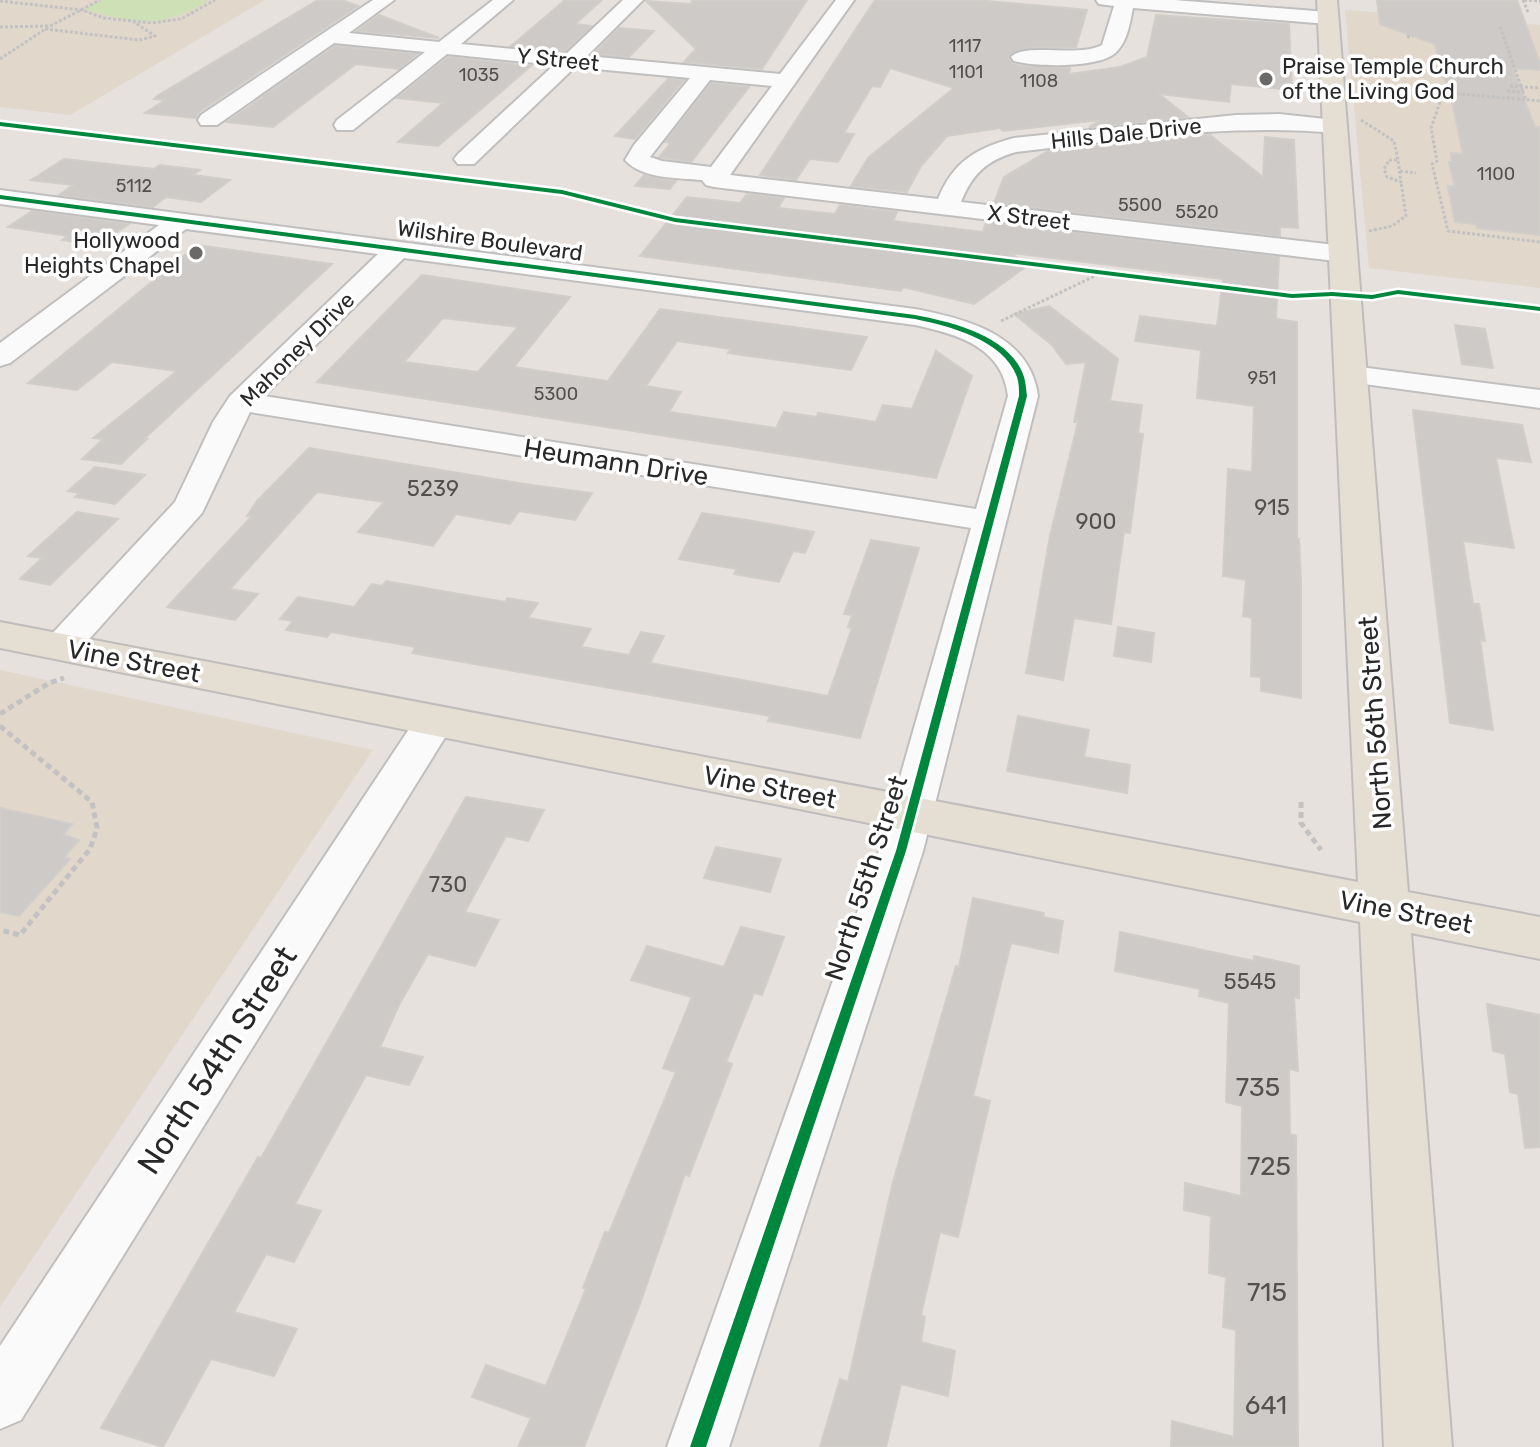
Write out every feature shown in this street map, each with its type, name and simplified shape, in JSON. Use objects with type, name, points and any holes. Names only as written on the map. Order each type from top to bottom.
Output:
[{"type":"main road","name":"North 56th Street","points":[[1328,9],[1345,122],[1344,254],[1418,1447]]},
{"type":"main road","name":"Vine Street","points":[[0,635],[62,662],[435,721],[1540,938]]},
{"type":"street","points":[[209,120],[385,0]]},
{"type":"street","points":[[345,125],[504,0]]},
{"type":"street","points":[[466,159],[634,0]]},
{"type":"street","points":[[716,178],[845,0]]},
{"type":"street","points":[[1021,57],[1076,57],[1106,51],[1113,44],[1118,1],[1328,9]]},
{"type":"street","name":"Y Street","points":[[330,37],[786,81]]},
{"type":"street","name":"X Street","points":[[705,73],[637,160],[658,168],[716,178],[1344,254]]},
{"type":"street","name":"Hills Dale Drive","points":[[947,207],[969,165],[987,153],[1014,145],[1236,122],[1345,122]]},
{"type":"street","name":"Wilshire Boulevard","points":[[0,197],[915,317],[981,330]]},
{"type":"street","points":[[0,357],[181,221]]},
{"type":"street","name":"Mahoney Drive","points":[[62,662],[190,506],[228,422],[241,402],[399,248]]},
{"type":"street","name":"North 55th Street","points":[[698,1447],[912,814],[990,521],[1023,387],[1018,371],[981,330]]},
{"type":"street","points":[[1352,375],[1540,399]]},
{"type":"street","name":"Heumann Drive","points":[[241,402],[990,521]]},
{"type":"street","name":"North 54th Street","points":[[0,1399],[435,721]]},
{"type":"path","points":[[0,59],[50,26],[100,0]]},
{"type":"path","points":[[206,0],[214,0]]},
{"type":"path","points":[[0,1],[82,10],[100,17],[134,21],[174,20],[214,0]]},
{"type":"path","points":[[1528,12],[1524,2],[1540,1]]},
{"type":"path","points":[[45,29],[139,40],[155,36],[134,21]]},
{"type":"path","points":[[0,27],[50,26]]},
{"type":"path","points":[[1500,27],[1526,100]]},
{"type":"path","points":[[1407,37],[1413,36]]},
{"type":"path","points":[[1510,86],[1540,88]]},
{"type":"path","points":[[1507,91],[1523,92]]},
{"type":"path","points":[[1437,92],[1540,101]]},
{"type":"path","points":[[1440,102],[1431,128],[1437,161],[1432,164],[1432,174],[1448,231],[1540,242]]},
{"type":"path","points":[[1345,122],[1394,141],[1400,171],[1406,216],[1392,226],[1364,233]]},
{"type":"path","points":[[1398,160],[1389,160],[1384,169],[1387,177],[1401,182]]},
{"type":"path","points":[[1400,171],[1416,173]]},
{"type":"path","points":[[1484,229],[1485,236]]},
{"type":"path","points":[[1529,233],[1530,241]]},
{"type":"path","points":[[1076,270],[1117,275]]},
{"type":"path","points":[[981,330],[1101,273]]},
{"type":"path","points":[[0,714],[49,683],[62,662]]},
{"type":"path","points":[[0,726],[92,802],[97,818],[90,849],[20,935],[0,930]]},
{"type":"path","points":[[1301,802],[1301,823],[1321,850]]},
{"type":"shaded area","points":[[0,0],[265,0],[70,115],[0,107]]},
{"type":"shaded area","points":[[1345,10],[1540,25],[1540,288],[1369,268]]},
{"type":"shaded area","points":[[0,670],[373,750],[0,1307]]},
{"type":"green space","points":[[102,0],[208,1],[177,16],[148,21],[118,18],[85,9]]},
{"type":"building","points":[[318,0],[342,0],[358,6],[199,112],[196,118],[145,113],[165,100],[154,99],[157,96]]},
{"type":"building","points":[[565,0],[602,0],[575,24],[592,26],[565,51],[511,46]]},
{"type":"building","points":[[692,0],[807,0],[762,69],[684,62],[696,49],[646,1],[691,4]]},
{"type":"building","points":[[875,0],[977,0],[1087,10],[1076,47],[1028,48],[1008,56],[1013,64],[1070,68],[1069,74],[1120,67],[1147,57],[1156,15],[1289,24],[1292,90],[1231,84],[1229,102],[1159,94],[1188,117],[1089,127],[1101,120],[1003,131],[1000,128],[947,136],[921,166],[907,192],[851,186],[868,158],[954,88],[890,68],[880,87],[872,86],[844,133],[854,134],[838,162],[810,159],[796,180],[760,175]]},
{"type":"building","points":[[1377,0],[1517,0],[1540,64],[1540,70],[1512,68],[1535,127],[1540,127],[1540,235],[1477,228],[1476,224],[1455,222],[1448,186],[1455,187],[1449,162],[1452,162],[1451,153],[1463,154],[1449,87],[1443,77],[1435,44],[1380,24]]},
{"type":"building","points":[[379,15],[439,38],[357,31]]},
{"type":"building","points":[[619,28],[654,31],[629,57],[594,54]]},
{"type":"building","points":[[335,46],[417,54],[399,69],[356,64],[273,127],[227,122]]},
{"type":"building","points":[[448,57],[531,66],[438,146],[398,142],[443,103],[397,98]]},
{"type":"building","points":[[668,79],[684,80],[635,139],[615,136]]},
{"type":"building","points":[[711,83],[749,87],[691,162],[659,157],[671,143],[665,142]]},
{"type":"building","points":[[1210,135],[1263,177],[1265,137],[1294,140],[1298,228],[1280,227],[1280,236],[994,203],[1004,177],[1048,151]]},
{"type":"building","points":[[64,159],[154,169],[160,165],[200,170],[193,175],[230,180],[201,202],[166,197],[153,207],[59,195],[73,185],[31,180]]},
{"type":"building","points":[[644,175],[676,181],[670,189],[635,186]]},
{"type":"building","points":[[747,194],[784,198],[778,208],[835,214],[840,205],[897,212],[893,221],[983,232],[986,222],[1279,257],[1276,319],[1297,322],[1301,698],[1261,691],[1261,677],[1251,676],[1252,618],[1243,616],[1246,580],[1223,576],[1228,469],[1252,472],[1254,406],[1197,398],[1201,350],[1135,341],[1140,316],[1217,326],[1223,279],[1011,253],[1027,266],[974,304],[903,287],[901,291],[640,256],[687,197],[740,203]]},
{"type":"building","points":[[32,211],[129,224],[98,245],[62,240],[68,236],[8,227]]},
{"type":"building","points":[[197,245],[332,264],[121,464],[82,459],[103,439],[93,438],[177,371],[112,362],[77,390],[28,383]]},
{"type":"building","points":[[422,275],[570,297],[514,367],[608,381],[660,309],[867,337],[851,370],[728,353],[731,349],[677,341],[646,386],[681,392],[669,412],[776,428],[784,412],[817,417],[818,413],[876,422],[883,405],[912,409],[936,351],[972,376],[936,478],[317,382]],"holes":[[[443,318],[518,327],[478,372],[404,362]]]},
{"type":"building","points":[[1049,306],[1118,359],[1110,401],[1142,405],[1138,433],[1143,434],[1130,533],[1124,532],[1111,624],[1074,618],[1063,680],[1026,673],[1050,536],[1078,422],[1074,422],[1086,362],[1066,364],[1052,345],[1014,314]]},
{"type":"building","points":[[1455,325],[1485,329],[1493,368],[1462,364]]},
{"type":"building","points":[[1413,410],[1522,425],[1531,462],[1496,458],[1514,548],[1463,541],[1473,604],[1479,604],[1485,641],[1480,640],[1493,730],[1450,723]]},
{"type":"building","points":[[309,448],[592,493],[575,520],[519,511],[510,524],[456,514],[433,546],[358,532],[384,502],[317,492],[230,589],[258,594],[235,620],[167,607],[252,516],[247,516],[257,501]]},
{"type":"building","points":[[95,467],[145,475],[115,504],[75,497],[80,493],[68,491]]},
{"type":"building","points":[[77,512],[118,519],[50,585],[20,579],[42,558],[28,556]]},
{"type":"building","points":[[702,513],[814,532],[805,553],[793,551],[779,582],[734,574],[737,569],[679,559]]},
{"type":"building","points":[[871,540],[919,548],[860,738],[768,721],[770,716],[412,653],[416,647],[331,632],[327,637],[286,630],[293,621],[280,619],[298,597],[354,607],[372,584],[382,586],[386,581],[505,602],[507,598],[538,603],[528,618],[591,629],[581,647],[629,655],[641,632],[664,636],[650,663],[828,696],[852,628],[848,627],[852,615],[844,614]]},
{"type":"building","points":[[1118,627],[1154,633],[1151,662],[1114,656]]},
{"type":"building","points":[[1018,716],[1089,730],[1084,757],[1130,765],[1127,793],[1007,771]]},
{"type":"building","points":[[466,797],[544,810],[528,841],[506,836],[465,912],[499,920],[475,966],[428,954],[399,1005],[380,1047],[423,1057],[409,1085],[366,1075],[295,1204],[321,1211],[294,1262],[266,1254],[234,1312],[297,1329],[274,1376],[211,1359],[163,1447],[101,1428],[258,1157],[261,1158]]},
{"type":"building","points":[[0,808],[72,824],[63,835],[79,840],[64,857],[70,859],[19,916],[0,912]]},
{"type":"building","points":[[716,847],[781,859],[770,892],[704,878]]},
{"type":"building","points":[[973,898],[1044,913],[1043,917],[1063,921],[1058,953],[1011,943],[973,1096],[990,1101],[958,1237],[940,1232],[921,1315],[925,1317],[921,1342],[955,1351],[948,1396],[901,1384],[886,1447],[820,1447],[840,1379],[848,1382],[893,1182],[956,966],[959,967]]},
{"type":"building","points":[[741,927],[784,937],[762,995],[754,993],[726,1062],[732,1064],[689,1176],[685,1174],[640,1304],[584,1447],[518,1447],[531,1418],[472,1397],[486,1365],[546,1386],[586,1289],[583,1288],[605,1232],[609,1233],[676,1072],[663,1068],[692,997],[631,980],[647,946],[724,967]]},
{"type":"building","points":[[1120,932],[1254,961],[1254,956],[1299,966],[1299,998],[1294,997],[1298,1071],[1289,1069],[1290,1134],[1296,1136],[1298,1447],[1171,1447],[1172,1421],[1234,1437],[1236,1330],[1223,1327],[1226,1277],[1209,1273],[1211,1216],[1184,1210],[1185,1183],[1241,1196],[1242,1106],[1226,1102],[1229,1003],[1199,996],[1200,989],[1115,971]]},
{"type":"building","points":[[1487,1004],[1540,1015],[1540,1147],[1525,1148],[1518,1094],[1510,1092],[1505,1054],[1493,1051]]},
{"type":"cycle path","points":[[0,124],[562,192],[675,220],[1292,296],[1332,294],[1372,297],[1398,292],[1540,309]]},
{"type":"cycle path","points":[[0,197],[915,317],[968,331],[1001,350],[1013,363],[1021,378],[1023,396],[901,851],[698,1447]]},
{"type":"place","name":"Praise Temple Church of the Living God","points":[[1266,79]]},
{"type":"place","name":"Hollywood Heights Chapel","points":[[196,253]]}]
